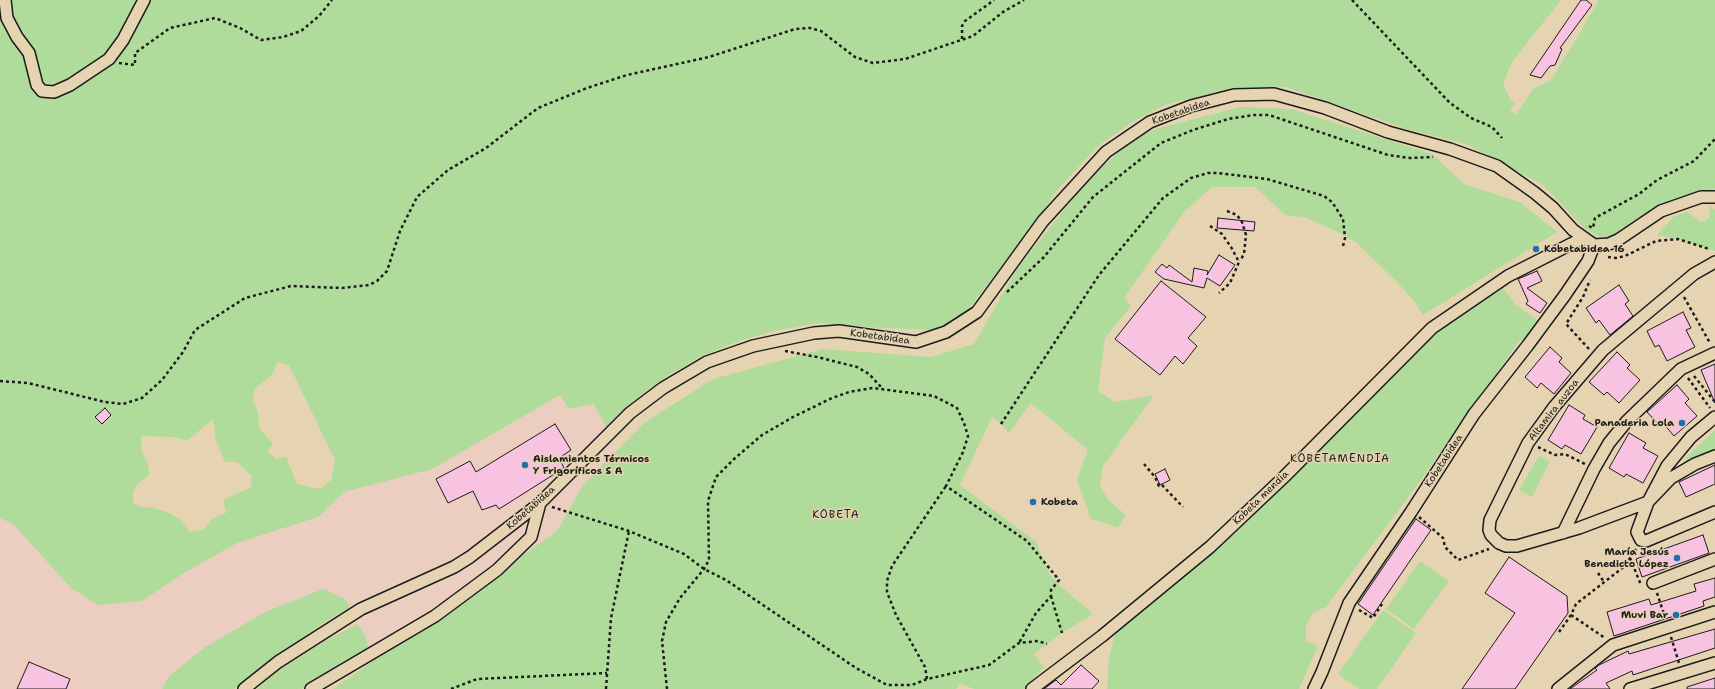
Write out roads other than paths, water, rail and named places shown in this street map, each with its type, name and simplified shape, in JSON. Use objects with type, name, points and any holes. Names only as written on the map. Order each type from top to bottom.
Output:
[{"type":"street","points":[[5,0],[8,18],[17,37],[28,53],[38,85],[42,91],[54,92],[70,85],[109,59],[123,40],[144,0]]},
{"type":"street","name":"Kobetabidea","points":[[244,689],[278,662],[361,609],[454,567],[490,543],[540,503],[630,413],[663,388],[708,362],[753,346],[814,333],[839,331],[916,342],[946,332],[976,312],[1044,221],[1106,152],[1150,122],[1191,106],[1234,95],[1274,94],[1325,108],[1388,132],[1450,149],[1496,166],[1535,193],[1553,208],[1573,230],[1594,245],[1588,260],[1565,295],[1474,414],[1411,512],[1349,603],[1314,689]]},
{"type":"street","points":[[1594,245],[1609,244],[1618,240],[1661,211],[1701,197],[1715,197]]},
{"type":"street","name":"Kobeta mendia","points":[[1032,689],[1060,666],[1102,636],[1210,547],[1284,476],[1432,328],[1508,276],[1583,238]]},
{"type":"street","name":"Altamira auzoa","points":[[1715,262],[1694,274],[1603,350],[1554,406],[1528,443],[1490,520],[1489,530],[1491,535],[1499,543],[1506,546],[1517,546],[1563,533],[1648,502],[1671,478],[1694,464],[1715,456]]},
{"type":"street","points":[[1563,533],[1594,469],[1610,443],[1627,422],[1684,368],[1713,350]]},
{"type":"street","name":"Altamira auzoa","points":[[1714,414],[1691,437],[1667,466],[1648,502],[1637,532],[1641,540],[1646,540],[1715,512]]},
{"type":"street","points":[[311,689],[435,616],[497,570],[531,537],[540,503]]},
{"type":"street","points":[[1653,583],[1715,559]]},
{"type":"street","points":[[1558,689],[1613,644],[1715,612]]},
{"type":"street","points":[[1630,689],[1715,662]]},
{"type":"place","name":"Kobetabidea 16","points":[[1536,249]]},
{"type":"place","name":"Panaderia Lola","points":[[1682,423]]},
{"type":"place","name":"Aislamientos Térmicos Y Frigoríficos S A","points":[[525,465]]},
{"type":"place","name":"Kobeta","points":[[1033,502]]},
{"type":"place","name":"María Jesús Benedicto López","points":[[1677,558]]},
{"type":"place","name":"Muvi Bar","points":[[1676,615]]},
{"type":"district","name":"KOBETAMENDIA","points":[[1340,459]]},
{"type":"district","name":"KOBETA","points":[[836,515]]}]
